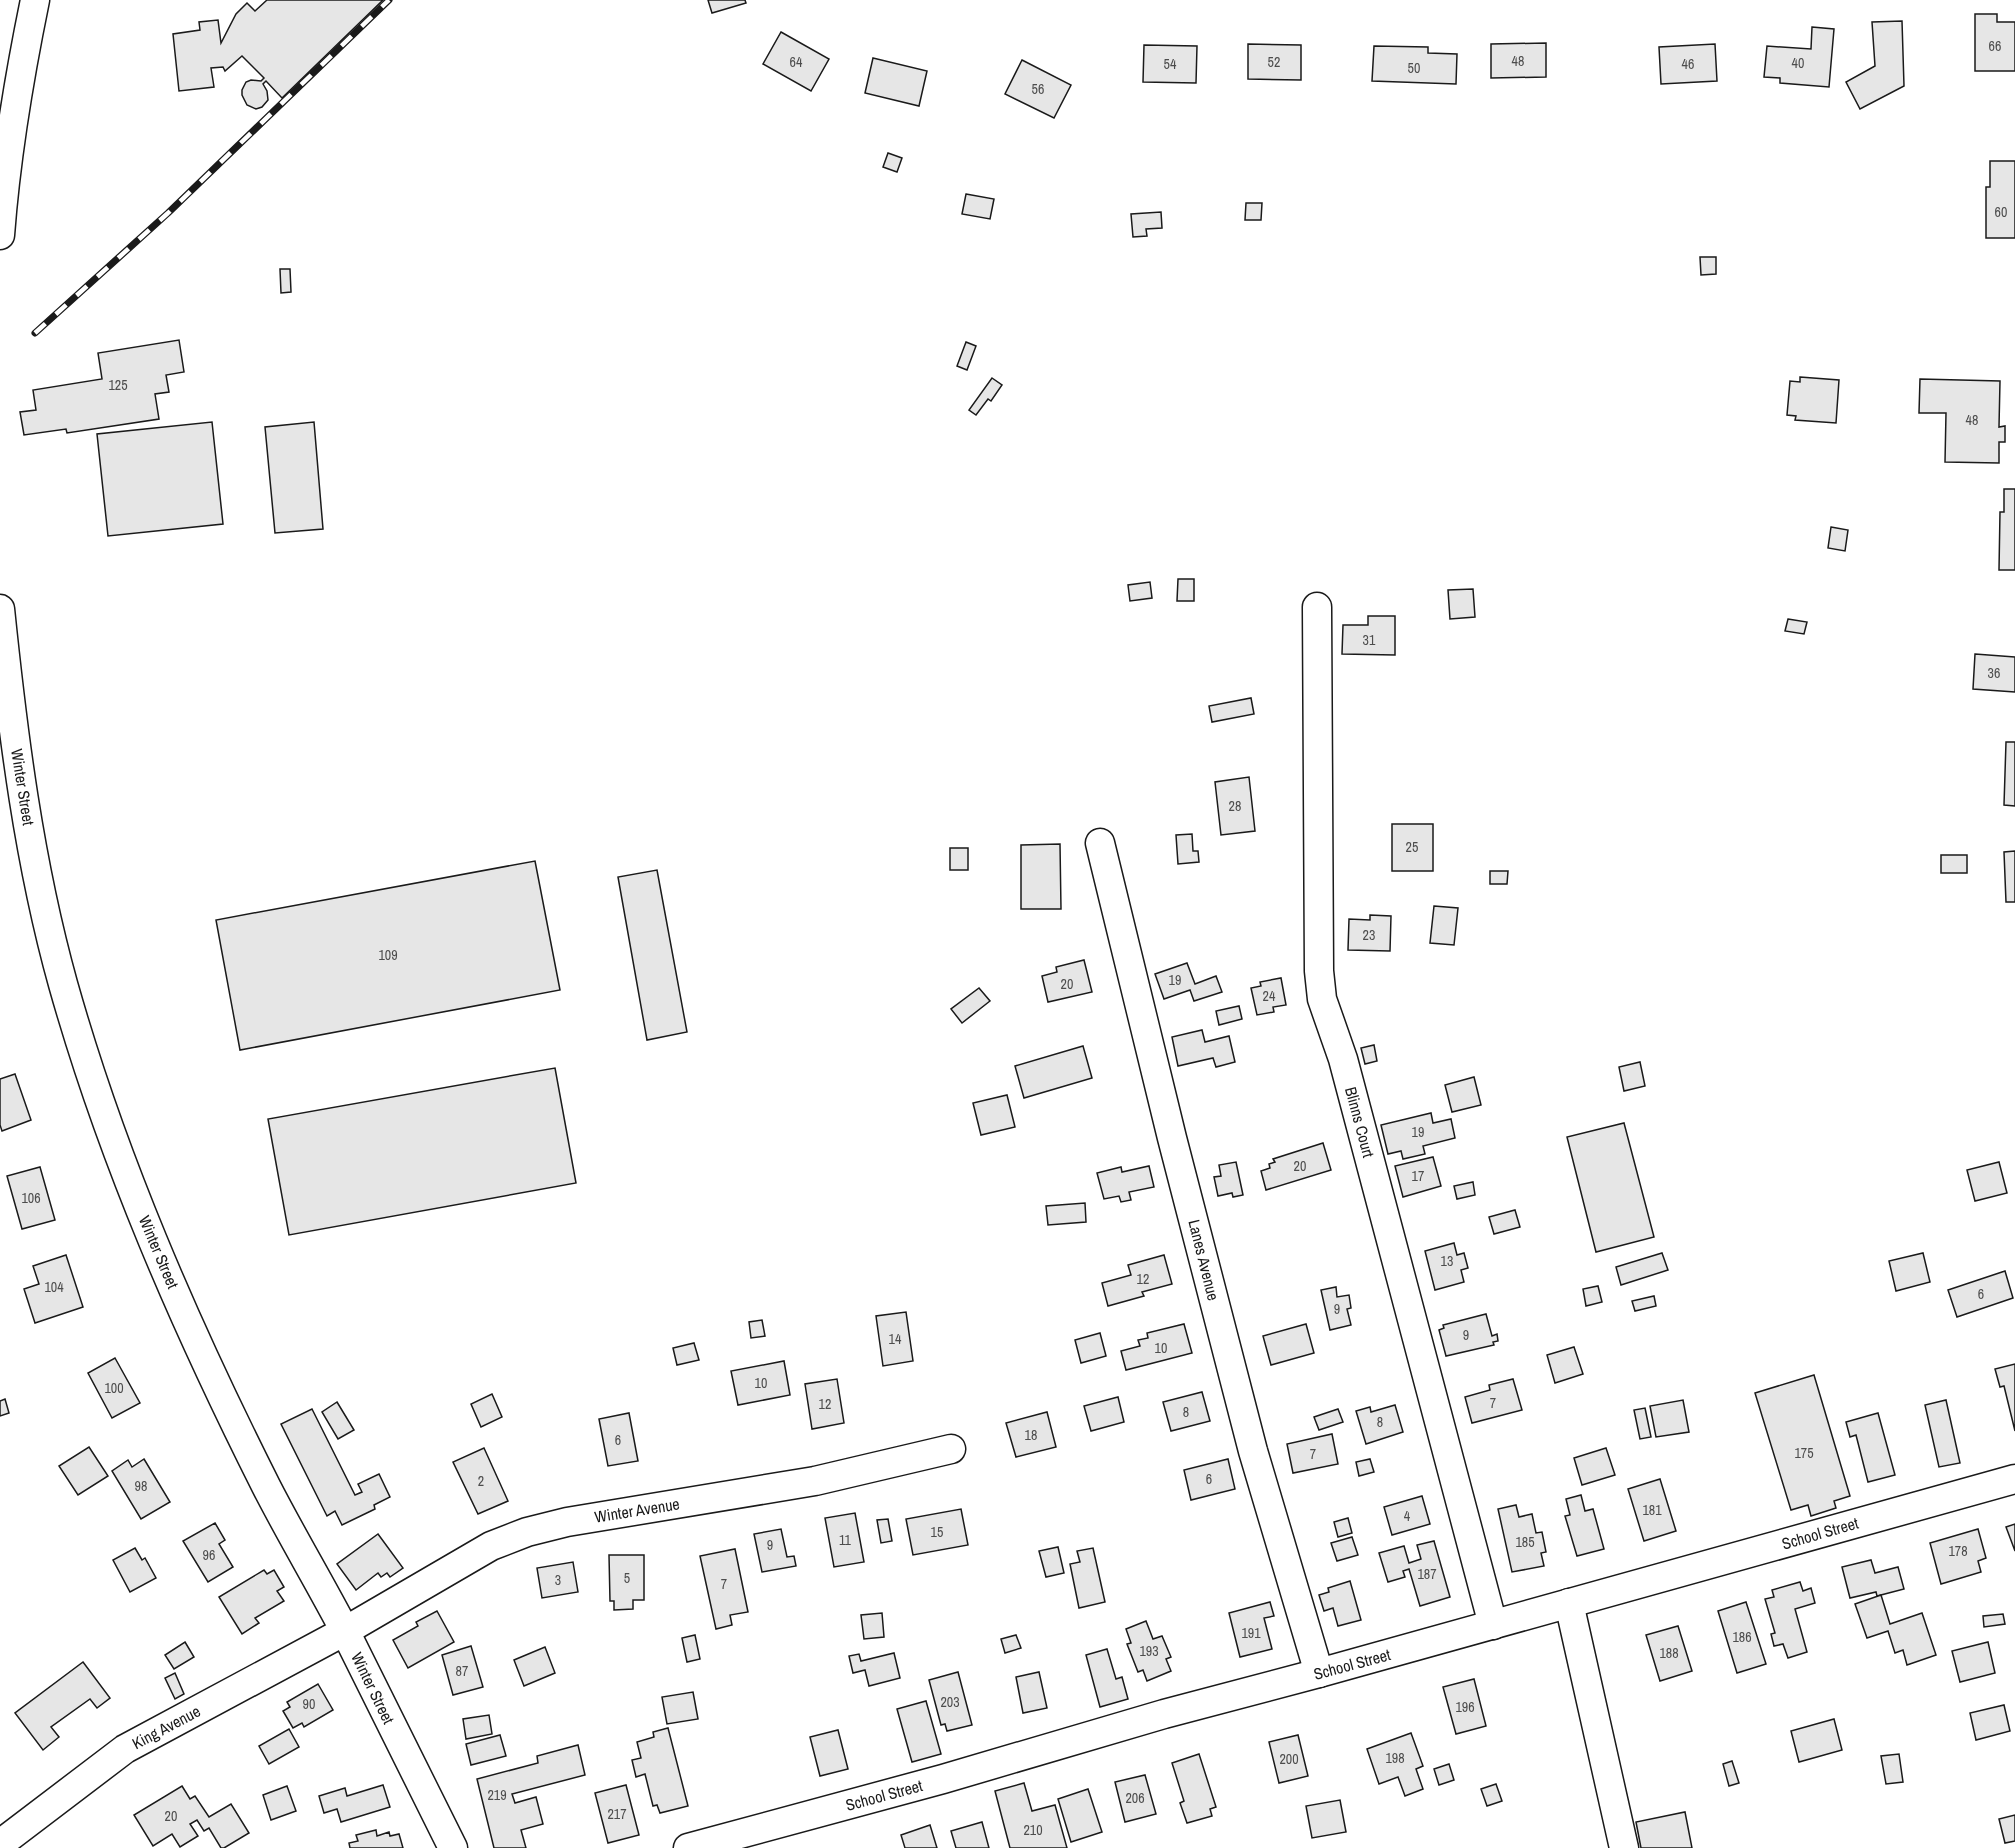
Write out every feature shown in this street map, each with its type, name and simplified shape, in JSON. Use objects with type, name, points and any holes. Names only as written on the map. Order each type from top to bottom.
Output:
[{"type":"street","points":[[0,235],[10,134],[35,0]]},
{"type":"street","name":"Blinns Court","points":[[1317,607],[1317,916],[1318,971],[1322,999],[1346,1071],[1492,1625]]},
{"type":"street","name":"Winter Street","points":[[0,609],[14,728],[33,852],[63,985],[130,1184],[213,1376],[267,1487],[345,1631],[453,1848]]},
{"type":"street","name":"Lanes Avenue","points":[[1100,843],[1172,1138],[1253,1451],[1318,1673]]},
{"type":"street","name":"Winter Avenue","points":[[345,1631],[491,1546],[527,1532],[587,1518],[815,1481],[951,1449]]},
{"type":"street","name":"School Street","points":[[688,1848],[943,1779],[1164,1714],[2015,1479]]},
{"type":"street","points":[[1569,1603],[1624,1848]]},
{"type":"street","name":"King Avenue","points":[[0,1844],[125,1749],[345,1631]]},
{"type":"building","points":[[267,0],[383,0],[282,98],[266,81],[263,84],[268,100],[262,107],[256,109],[247,105],[242,95],[246,82],[261,81],[264,78],[242,56],[225,71],[223,67],[211,68],[214,87],[179,91],[173,34],[200,30],[199,22],[218,20],[221,43],[236,14],[247,3],[255,11]]},
{"type":"building","points":[[708,0],[745,0],[746,3],[712,13]]},
{"type":"building","points":[[1975,14],[1997,14],[1997,22],[2015,22],[2015,71],[1975,71]]},
{"type":"building","points":[[1902,21],[1904,86],[1860,109],[1846,82],[1875,66],[1872,22]]},
{"type":"building","points":[[1812,27],[1834,29],[1829,87],[1780,83],[1780,78],[1764,77],[1767,46],[1811,49]]},
{"type":"building","points":[[781,32],[829,59],[811,91],[763,64]]},
{"type":"building","points":[[1546,43],[1546,77],[1491,78],[1491,44]]},
{"type":"building","points":[[1248,44],[1301,45],[1301,80],[1248,79]]},
{"type":"building","points":[[1715,44],[1717,81],[1661,84],[1659,47]]},
{"type":"building","points":[[1144,45],[1197,46],[1196,83],[1143,82]]},
{"type":"building","points":[[1374,46],[1428,47],[1428,53],[1457,54],[1456,84],[1372,81]]},
{"type":"building","points":[[873,58],[927,71],[919,106],[865,93]]},
{"type":"building","points":[[1022,60],[1071,85],[1054,118],[1005,94]]},
{"type":"building","points":[[888,153],[902,158],[897,172],[883,167]]},
{"type":"building","points":[[1990,161],[2015,161],[2015,238],[1986,238],[1986,187],[1990,187]]},
{"type":"building","points":[[966,194],[994,199],[990,219],[962,214]]},
{"type":"building","points":[[1246,203],[1262,203],[1261,220],[1245,220]]},
{"type":"building","points":[[1161,212],[1162,228],[1146,229],[1147,236],[1133,237],[1131,214]]},
{"type":"building","points":[[1700,257],[1716,257],[1716,274],[1701,275]]},
{"type":"building","points":[[280,269],[290,269],[291,292],[281,293]]},
{"type":"building","points":[[179,340],[184,372],[166,375],[169,392],[155,394],[159,419],[67,433],[66,429],[24,435],[20,412],[36,410],[33,390],[102,379],[98,353]]},
{"type":"building","points":[[966,342],[976,346],[967,370],[957,366]]},
{"type":"building","points":[[1800,377],[1839,380],[1836,423],[1795,420],[1796,416],[1787,415],[1790,381],[1800,382]]},
{"type":"building","points":[[992,378],[1002,385],[991,401],[988,399],[976,415],[969,410]]},
{"type":"building","points":[[1920,379],[2000,381],[1999,427],[2005,426],[2005,442],[1999,442],[1999,463],[1945,462],[1946,413],[1919,413]]},
{"type":"building","points":[[212,422],[223,524],[108,536],[97,434]]},
{"type":"building","points":[[314,422],[323,529],[275,533],[265,427]]},
{"type":"building","points":[[2004,489],[2015,489],[2015,570],[1999,570],[2000,512],[2004,512]]},
{"type":"building","points":[[1831,527],[1848,530],[1845,551],[1828,548]]},
{"type":"building","points":[[1178,579],[1194,579],[1194,601],[1177,601]]},
{"type":"building","points":[[1150,582],[1152,598],[1130,601],[1128,585]]},
{"type":"building","points":[[1473,589],[1475,617],[1450,619],[1448,590]]},
{"type":"building","points":[[1368,616],[1395,616],[1395,655],[1342,654],[1343,625],[1368,625]]},
{"type":"building","points":[[1788,619],[1807,622],[1804,634],[1785,631]]},
{"type":"building","points":[[1975,654],[2015,657],[2015,692],[1973,689]]},
{"type":"building","points":[[1251,698],[1254,714],[1212,722],[1209,706]]},
{"type":"building","points":[[2006,742],[2015,742],[2015,806],[2004,805]]},
{"type":"building","points":[[1249,777],[1255,831],[1221,835],[1215,782]]},
{"type":"building","points":[[1392,824],[1433,824],[1433,871],[1392,871]]},
{"type":"building","points":[[1192,834],[1193,851],[1198,851],[1199,862],[1178,864],[1176,835]]},
{"type":"building","points":[[1060,844],[1061,909],[1021,909],[1021,845]]},
{"type":"building","points":[[950,848],[968,848],[968,870],[950,870]]},
{"type":"building","points":[[2015,851],[2015,902],[2006,902],[2004,852]]},
{"type":"building","points":[[1941,855],[1967,855],[1967,873],[1941,873]]},
{"type":"building","points":[[535,861],[560,990],[240,1050],[216,920]]},
{"type":"building","points":[[657,870],[687,1032],[647,1040],[618,877]]},
{"type":"building","points":[[1490,871],[1508,871],[1507,884],[1490,884]]},
{"type":"building","points":[[1434,906],[1458,908],[1454,945],[1430,943]]},
{"type":"building","points":[[1370,915],[1391,916],[1390,951],[1348,950],[1349,919],[1370,920]]},
{"type":"building","points":[[1084,960],[1092,992],[1048,1002],[1042,976],[1057,972],[1056,967]]},
{"type":"building","points":[[1187,963],[1195,984],[1216,976],[1222,992],[1194,1001],[1190,990],[1164,999],[1155,974]]},
{"type":"building","points":[[1281,978],[1286,1005],[1273,1007],[1274,1012],[1257,1015],[1251,988],[1261,986],[1260,982]]},
{"type":"building","points":[[979,988],[990,1001],[962,1023],[951,1009]]},
{"type":"building","points":[[1239,1006],[1242,1019],[1219,1025],[1216,1011]]},
{"type":"building","points":[[1202,1030],[1205,1042],[1229,1036],[1235,1062],[1216,1067],[1213,1058],[1178,1066],[1172,1037]]},
{"type":"building","points":[[1374,1045],[1377,1061],[1365,1064],[1361,1048]]},
{"type":"building","points":[[1083,1046],[1092,1078],[1024,1098],[1015,1066]]},
{"type":"building","points":[[1640,1062],[1645,1086],[1624,1091],[1619,1067]]},
{"type":"building","points":[[555,1068],[576,1183],[289,1235],[268,1119]]},
{"type":"building","points":[[15,1074],[31,1120],[2,1131],[0,1079]]},
{"type":"building","points":[[1474,1077],[1481,1105],[1452,1112],[1445,1085]]},
{"type":"building","points":[[1007,1095],[1015,1127],[981,1135],[973,1103]]},
{"type":"building","points":[[1431,1113],[1433,1123],[1451,1119],[1455,1138],[1423,1146],[1425,1154],[1403,1159],[1401,1151],[1388,1154],[1381,1125]]},
{"type":"building","points":[[1624,1123],[1654,1237],[1596,1252],[1567,1137]]},
{"type":"building","points":[[1323,1143],[1331,1170],[1266,1190],[1261,1171],[1270,1168],[1269,1164],[1275,1162],[1273,1159]]},
{"type":"building","points":[[1433,1157],[1441,1186],[1403,1197],[1395,1166]]},
{"type":"building","points":[[1236,1162],[1243,1195],[1233,1197],[1232,1193],[1218,1196],[1214,1177],[1221,1176],[1219,1165]]},
{"type":"building","points":[[1999,1162],[2007,1193],[1975,1201],[1967,1170]]},
{"type":"building","points":[[1149,1166],[1154,1187],[1129,1192],[1131,1200],[1121,1202],[1119,1196],[1104,1199],[1097,1173],[1121,1167],[1122,1172]]},
{"type":"building","points":[[40,1167],[55,1220],[22,1229],[7,1176]]},
{"type":"building","points":[[1473,1182],[1475,1195],[1457,1199],[1454,1186]]},
{"type":"building","points":[[1085,1203],[1086,1222],[1048,1225],[1046,1206]]},
{"type":"building","points":[[1515,1210],[1520,1227],[1494,1234],[1489,1217]]},
{"type":"building","points":[[1454,1243],[1457,1255],[1464,1253],[1468,1268],[1461,1270],[1464,1282],[1435,1290],[1425,1251]]},
{"type":"building","points":[[1662,1253],[1668,1270],[1621,1285],[1616,1267]]},
{"type":"building","points":[[1923,1253],[1930,1282],[1896,1291],[1889,1261]]},
{"type":"building","points":[[66,1255],[83,1307],[35,1323],[24,1289],[39,1284],[33,1266]]},
{"type":"building","points":[[1164,1255],[1172,1284],[1142,1292],[1144,1296],[1108,1306],[1102,1283],[1131,1275],[1128,1265]]},
{"type":"building","points":[[2005,1271],[2013,1298],[1957,1317],[1948,1290]]},
{"type":"building","points":[[1598,1286],[1602,1302],[1586,1306],[1583,1289]]},
{"type":"building","points":[[1336,1287],[1337,1297],[1349,1295],[1351,1308],[1347,1309],[1351,1325],[1330,1330],[1321,1290]]},
{"type":"building","points":[[1654,1296],[1656,1306],[1635,1311],[1632,1301]]},
{"type":"building","points":[[906,1312],[913,1361],[883,1366],[876,1316]]},
{"type":"building","points":[[1486,1314],[1492,1336],[1497,1334],[1498,1341],[1493,1342],[1494,1345],[1446,1356],[1439,1330],[1444,1328],[1443,1325]]},
{"type":"building","points":[[762,1320],[765,1336],[751,1338],[749,1322]]},
{"type":"building","points":[[1184,1324],[1192,1353],[1126,1370],[1121,1351],[1140,1346],[1138,1340],[1148,1338],[1147,1333]]},
{"type":"building","points":[[1306,1324],[1314,1353],[1271,1365],[1263,1336]]},
{"type":"building","points":[[1100,1333],[1106,1356],[1081,1363],[1075,1340]]},
{"type":"building","points":[[694,1343],[699,1360],[677,1365],[673,1348]]},
{"type":"building","points":[[1574,1347],[1583,1374],[1555,1383],[1547,1355]]},
{"type":"building","points":[[115,1358],[140,1403],[112,1418],[88,1373]]},
{"type":"building","points":[[784,1361],[790,1395],[738,1405],[731,1371]]},
{"type":"building","points":[[2015,1364],[2015,1431],[2004,1386],[2000,1387],[1995,1369]]},
{"type":"building","points":[[1814,1375],[1850,1496],[1834,1501],[1836,1508],[1811,1516],[1808,1505],[1791,1510],[1755,1393]]},
{"type":"building","points":[[837,1379],[844,1423],[812,1429],[805,1384]]},
{"type":"building","points":[[1513,1379],[1522,1410],[1472,1423],[1465,1397],[1490,1390],[1489,1385]]},
{"type":"building","points":[[1202,1392],[1210,1421],[1171,1431],[1163,1402]]},
{"type":"building","points":[[492,1394],[502,1417],[481,1427],[471,1404]]},
{"type":"building","points":[[1118,1397],[1124,1422],[1091,1431],[1084,1406]]},
{"type":"building","points":[[5,1399],[9,1413],[0,1416],[0,1401]]},
{"type":"building","points":[[1683,1400],[1689,1432],[1656,1437],[1650,1406]]},
{"type":"building","points":[[1946,1400],[1960,1463],[1939,1467],[1925,1405]]},
{"type":"building","points":[[337,1402],[354,1430],[338,1439],[322,1412]]},
{"type":"building","points":[[1395,1405],[1403,1432],[1366,1444],[1356,1411],[1370,1407],[1371,1412]]},
{"type":"building","points":[[1645,1408],[1651,1437],[1640,1439],[1634,1410]]},
{"type":"building","points":[[312,1409],[355,1495],[362,1492],[358,1484],[379,1474],[390,1497],[374,1505],[375,1509],[342,1525],[335,1511],[327,1516],[281,1424]]},
{"type":"building","points":[[1338,1409],[1343,1422],[1319,1430],[1314,1417]]},
{"type":"building","points":[[1047,1412],[1056,1447],[1016,1457],[1006,1423]]},
{"type":"building","points":[[629,1413],[638,1461],[608,1466],[599,1419]]},
{"type":"building","points":[[1878,1413],[1895,1475],[1868,1482],[1856,1435],[1850,1437],[1846,1422]]},
{"type":"building","points":[[1332,1434],[1338,1464],[1293,1473],[1287,1444]]},
{"type":"building","points":[[89,1447],[108,1476],[78,1495],[59,1466]]},
{"type":"building","points":[[484,1448],[508,1501],[478,1514],[453,1462]]},
{"type":"building","points":[[1606,1448],[1615,1475],[1582,1485],[1574,1458]]},
{"type":"building","points":[[144,1459],[170,1502],[141,1519],[112,1471],[128,1460],[132,1467]]},
{"type":"building","points":[[1228,1459],[1235,1489],[1191,1500],[1184,1470]]},
{"type":"building","points":[[1370,1459],[1374,1472],[1359,1476],[1356,1462]]},
{"type":"building","points":[[1660,1479],[1676,1531],[1644,1541],[1628,1489]]},
{"type":"building","points":[[1581,1495],[1585,1511],[1593,1509],[1604,1549],[1577,1556],[1565,1516],[1570,1515],[1566,1499]]},
{"type":"building","points":[[1422,1496],[1430,1524],[1392,1535],[1384,1507]]},
{"type":"building","points":[[1516,1505],[1519,1517],[1532,1514],[1536,1533],[1542,1532],[1546,1552],[1541,1553],[1544,1566],[1512,1572],[1498,1509]]},
{"type":"building","points":[[961,1509],[968,1545],[913,1555],[906,1519]]},
{"type":"building","points":[[855,1513],[864,1562],[834,1567],[825,1518]]},
{"type":"building","points":[[1348,1518],[1352,1533],[1338,1537],[1334,1522]]},
{"type":"building","points":[[888,1519],[892,1541],[881,1543],[877,1520]]},
{"type":"building","points":[[215,1523],[225,1540],[219,1544],[233,1567],[208,1582],[183,1541]]},
{"type":"building","points":[[2015,1524],[2015,1551],[2006,1527]]},
{"type":"building","points":[[781,1529],[787,1557],[794,1556],[796,1566],[762,1572],[754,1534]]},
{"type":"building","points":[[1978,1529],[1986,1558],[1978,1561],[1981,1572],[1941,1584],[1930,1543]]},
{"type":"building","points":[[378,1534],[403,1568],[390,1577],[387,1573],[381,1577],[378,1573],[356,1590],[337,1564]]},
{"type":"building","points":[[1352,1537],[1358,1555],[1337,1561],[1331,1543]]},
{"type":"building","points":[[1434,1541],[1450,1597],[1420,1606],[1409,1569],[1403,1571],[1405,1577],[1388,1582],[1379,1553],[1404,1546],[1409,1563],[1421,1559],[1417,1545]]},
{"type":"building","points":[[1058,1547],[1064,1573],[1046,1577],[1039,1551]]},
{"type":"building","points":[[135,1548],[142,1560],[145,1558],[156,1578],[130,1592],[113,1560]]},
{"type":"building","points":[[1093,1548],[1105,1602],[1079,1608],[1070,1564],[1080,1562],[1077,1551]]},
{"type":"building","points":[[735,1549],[748,1612],[730,1615],[732,1625],[716,1629],[700,1556]]},
{"type":"building","points":[[609,1555],[644,1555],[644,1600],[633,1600],[633,1609],[614,1610],[614,1601],[610,1601]]},
{"type":"building","points":[[1871,1560],[1875,1573],[1898,1567],[1904,1589],[1877,1596],[1876,1592],[1850,1598],[1842,1567]]},
{"type":"building","points":[[573,1562],[578,1592],[542,1598],[537,1568]]},
{"type":"building","points":[[264,1570],[267,1574],[274,1570],[284,1587],[277,1591],[284,1601],[255,1618],[259,1623],[242,1634],[219,1597]]},
{"type":"building","points":[[1350,1581],[1361,1620],[1338,1626],[1333,1608],[1324,1611],[1319,1595],[1329,1592],[1328,1588]]},
{"type":"building","points":[[1800,1582],[1803,1591],[1811,1588],[1815,1603],[1795,1609],[1807,1652],[1788,1658],[1783,1644],[1774,1646],[1771,1634],[1775,1633],[1765,1599],[1774,1597],[1772,1590]]},
{"type":"building","points":[[1881,1595],[1890,1624],[1922,1613],[1936,1655],[1907,1665],[1903,1650],[1895,1653],[1888,1631],[1867,1638],[1855,1604]]},
{"type":"building","points":[[1270,1602],[1274,1616],[1264,1618],[1272,1649],[1240,1657],[1229,1613]]},
{"type":"building","points":[[1746,1602],[1766,1664],[1737,1673],[1718,1611]]},
{"type":"building","points":[[437,1611],[454,1642],[408,1668],[393,1640],[418,1626],[416,1622]]},
{"type":"building","points":[[882,1613],[884,1637],[864,1639],[861,1615]]},
{"type":"building","points":[[2003,1614],[2005,1624],[1984,1627],[1983,1616]]},
{"type":"building","points":[[1146,1621],[1153,1639],[1162,1636],[1171,1657],[1166,1659],[1171,1671],[1147,1681],[1143,1670],[1138,1672],[1127,1644],[1131,1643],[1126,1629]]},
{"type":"building","points":[[1678,1626],[1692,1671],[1660,1681],[1646,1635]]},
{"type":"building","points":[[695,1635],[700,1659],[687,1662],[682,1638]]},
{"type":"building","points":[[1016,1635],[1021,1648],[1005,1653],[1001,1639]]},
{"type":"building","points":[[185,1642],[194,1657],[174,1669],[165,1655]]},
{"type":"building","points":[[1988,1642],[1995,1673],[1960,1682],[1952,1651]]},
{"type":"building","points":[[471,1646],[483,1687],[453,1695],[442,1655]]},
{"type":"building","points":[[545,1647],[555,1673],[524,1686],[514,1660]]},
{"type":"building","points":[[1107,1649],[1116,1679],[1122,1677],[1128,1699],[1100,1707],[1086,1655]]},
{"type":"building","points":[[894,1653],[900,1678],[869,1686],[865,1670],[853,1673],[849,1656],[859,1654],[861,1661]]},
{"type":"building","points":[[83,1662],[110,1698],[97,1708],[90,1699],[51,1727],[59,1737],[43,1750],[15,1713]]},
{"type":"building","points":[[958,1672],[972,1725],[947,1731],[945,1724],[941,1725],[929,1680]]},
{"type":"building","points":[[1039,1672],[1047,1708],[1023,1713],[1016,1677]]},
{"type":"building","points":[[175,1673],[184,1694],[175,1699],[165,1678]]},
{"type":"building","points":[[1474,1679],[1486,1726],[1456,1734],[1443,1687]]},
{"type":"building","points":[[318,1684],[333,1710],[304,1727],[302,1723],[293,1728],[283,1711],[290,1707],[287,1702]]},
{"type":"building","points":[[693,1692],[698,1719],[667,1724],[662,1697]]},
{"type":"building","points":[[926,1701],[941,1754],[912,1762],[897,1709]]},
{"type":"building","points":[[2004,1705],[2010,1731],[1976,1740],[1970,1713]]},
{"type":"building","points":[[489,1715],[492,1734],[466,1739],[463,1719]]},
{"type":"building","points":[[1834,1719],[1842,1750],[1799,1762],[1791,1731]]},
{"type":"building","points":[[668,1728],[688,1806],[660,1813],[657,1805],[653,1806],[645,1774],[636,1777],[632,1760],[641,1758],[637,1742],[654,1737],[653,1732]]},
{"type":"building","points":[[289,1729],[299,1747],[269,1764],[259,1746]]},
{"type":"building","points":[[838,1730],[848,1769],[820,1776],[810,1737]]},
{"type":"building","points":[[1411,1733],[1423,1766],[1416,1769],[1423,1789],[1405,1796],[1398,1777],[1379,1784],[1367,1749]]},
{"type":"building","points":[[500,1735],[506,1756],[471,1765],[466,1744]]},
{"type":"building","points":[[1298,1735],[1308,1776],[1279,1783],[1269,1742]]},
{"type":"building","points":[[578,1745],[585,1775],[512,1794],[515,1803],[536,1797],[543,1824],[521,1830],[526,1848],[494,1848],[477,1779],[538,1763],[537,1756]]},
{"type":"building","points":[[1199,1754],[1216,1807],[1210,1809],[1212,1816],[1187,1823],[1180,1803],[1184,1801],[1172,1763]]},
{"type":"building","points":[[1899,1754],[1903,1782],[1886,1784],[1881,1756]]},
{"type":"building","points":[[1732,1761],[1739,1783],[1729,1786],[1723,1764]]},
{"type":"building","points":[[1449,1764],[1454,1780],[1439,1785],[1434,1769]]},
{"type":"building","points":[[1145,1775],[1156,1814],[1125,1822],[1115,1782]]},
{"type":"building","points":[[1024,1783],[1032,1811],[1055,1805],[1067,1848],[1010,1848],[995,1791]]},
{"type":"building","points":[[1496,1784],[1502,1801],[1487,1806],[1481,1789]]},
{"type":"building","points":[[383,1785],[390,1807],[341,1822],[337,1809],[324,1813],[319,1796],[345,1788],[347,1796]]},
{"type":"building","points":[[626,1785],[639,1835],[608,1843],[595,1793]]},
{"type":"building","points":[[182,1786],[190,1799],[195,1796],[209,1817],[231,1804],[249,1833],[221,1848],[209,1828],[204,1831],[197,1820],[190,1824],[198,1836],[180,1847],[172,1834],[153,1846],[134,1815]]},
{"type":"building","points":[[287,1786],[296,1811],[271,1820],[263,1795]]},
{"type":"building","points":[[1088,1789],[1102,1832],[1071,1842],[1058,1799]]},
{"type":"building","points":[[1340,1800],[1346,1832],[1312,1838],[1306,1806]]},
{"type":"building","points":[[1685,1812],[1692,1848],[1641,1848],[1636,1822]]},
{"type":"building","points":[[2015,1815],[2015,1841],[2005,1843],[1999,1819]]},
{"type":"building","points":[[982,1822],[989,1848],[956,1848],[951,1831]]},
{"type":"building","points":[[930,1825],[937,1848],[905,1848],[901,1835]]},
{"type":"building","points":[[376,1830],[377,1836],[389,1832],[390,1836],[399,1834],[403,1848],[350,1848],[349,1843],[358,1841],[356,1835]]},
{"type":"railway","points":[[35,333],[168,213],[389,0]]}]
